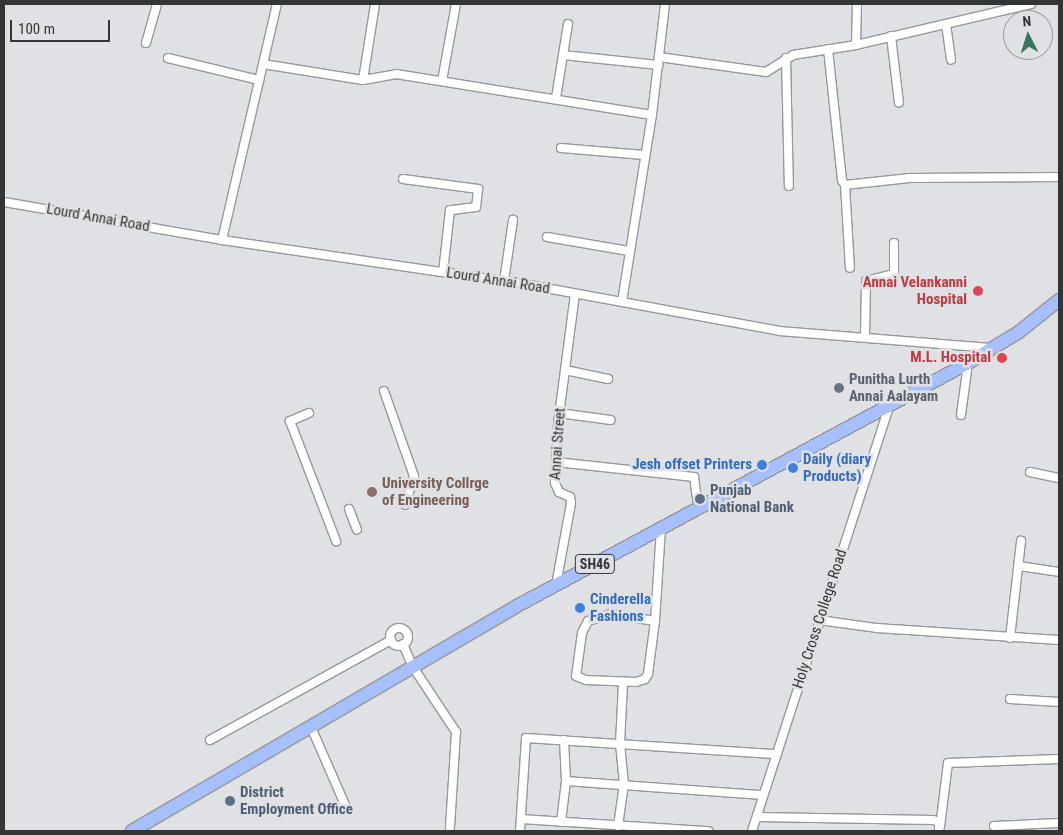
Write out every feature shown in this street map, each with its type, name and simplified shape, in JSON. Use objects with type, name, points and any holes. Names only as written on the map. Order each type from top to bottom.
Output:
[{"type":"main road","name":"SH46","points":[[132,831],[556,585],[698,507],[889,408],[968,363],[993,348],[1059,300]]},
{"type":"street","points":[[146,43],[156,4]]},
{"type":"street","points":[[222,240],[277,4]]},
{"type":"street","points":[[364,80],[375,4]]},
{"type":"street","points":[[442,81],[456,4]]},
{"type":"street","points":[[622,302],[644,155],[652,115],[664,4]]},
{"type":"street","points":[[856,45],[857,4]]},
{"type":"street","points":[[563,55],[658,61],[760,72],[774,69],[786,58],[856,45],[1031,4]]},
{"type":"street","points":[[556,98],[568,24]]},
{"type":"street","points":[[946,24],[951,60]]},
{"type":"street","points":[[891,36],[899,103]]},
{"type":"street","points":[[828,49],[842,180],[846,185],[850,268]]},
{"type":"street","points":[[168,58],[260,80]]},
{"type":"street","points":[[786,58],[789,186]]},
{"type":"street","points":[[263,64],[364,80],[396,74],[556,98],[652,115]]},
{"type":"street","points":[[561,148],[644,155]]},
{"type":"street","points":[[846,185],[910,178],[1059,177]]},
{"type":"street","points":[[403,180],[478,190],[476,207],[450,210],[443,272]]},
{"type":"street","name":"Lourd Annai Road","points":[[4,202],[222,240],[504,281],[780,331],[993,348]]},
{"type":"street","points":[[504,281],[514,220]]},
{"type":"street","points":[[547,237],[629,251]]},
{"type":"street","points":[[865,338],[866,284],[869,279],[888,278],[894,274],[894,243]]},
{"type":"street","name":"Annai Street","points":[[556,585],[571,503],[570,497],[556,488],[556,462],[559,413],[576,294]]},
{"type":"street","points":[[962,415],[968,363]]},
{"type":"street","points":[[565,370],[608,379]]},
{"type":"street","points":[[384,391],[414,476],[405,505]]},
{"type":"street","name":"Holy Cross College Road","points":[[752,831],[758,818],[776,754],[889,408]]},
{"type":"street","points":[[309,413],[290,421],[336,541]]},
{"type":"street","points":[[559,413],[611,420]]},
{"type":"street","points":[[556,462],[694,478],[698,507]]},
{"type":"street","points":[[1030,472],[1059,478]]},
{"type":"street","points":[[348,509],[357,530]]},
{"type":"street","points":[[655,621],[611,614],[600,615],[584,624],[576,676],[586,680],[636,682],[645,679],[648,674],[655,621],[661,528]]},
{"type":"street","points":[[1010,638],[1021,541]]},
{"type":"street","points":[[1019,566],[1059,572]]},
{"type":"street","points":[[819,620],[877,628],[1059,640]]},
{"type":"street","points":[[391,640],[393,629],[401,629],[408,634],[403,644]]},
{"type":"street","points":[[391,640],[395,644],[403,644]]},
{"type":"street","points":[[210,740],[391,640]]},
{"type":"street","points":[[403,644],[413,667],[456,732],[450,828]]},
{"type":"street","points":[[618,826],[624,784],[620,744],[622,682]]},
{"type":"street","points":[[1010,699],[1059,702]]},
{"type":"street","points":[[311,727],[346,807]]},
{"type":"street","points":[[520,831],[524,741],[530,737],[776,754]]},
{"type":"street","points":[[561,822],[566,781],[564,740]]},
{"type":"street","points":[[939,830],[948,763],[1059,759]]},
{"type":"street","points":[[566,781],[763,795]]},
{"type":"street","points":[[758,818],[934,820],[938,821],[939,830]]},
{"type":"street","points":[[521,819],[708,831]]},
{"type":"street","points":[[994,826],[1059,823]]},
{"type":"place","name":"Annai Velankanni Hospital","points":[[978,291]]},
{"type":"place","name":"M.L. Hospital","points":[[1002,358]]},
{"type":"place","name":"Punitha Lurth Annai Aalayam","points":[[839,388]]},
{"type":"place","name":"Jesh offset Printers","points":[[762,465]]},
{"type":"place","name":"Daily (diary Products)","points":[[793,468]]},
{"type":"place","name":"University Collrge of Engineering","points":[[372,492]]},
{"type":"place","name":"Punjab National Bank","points":[[700,499]]},
{"type":"place","name":"Cinderella Fashions","points":[[580,608]]},
{"type":"place","name":"District Employment Office","points":[[230,801]]}]
